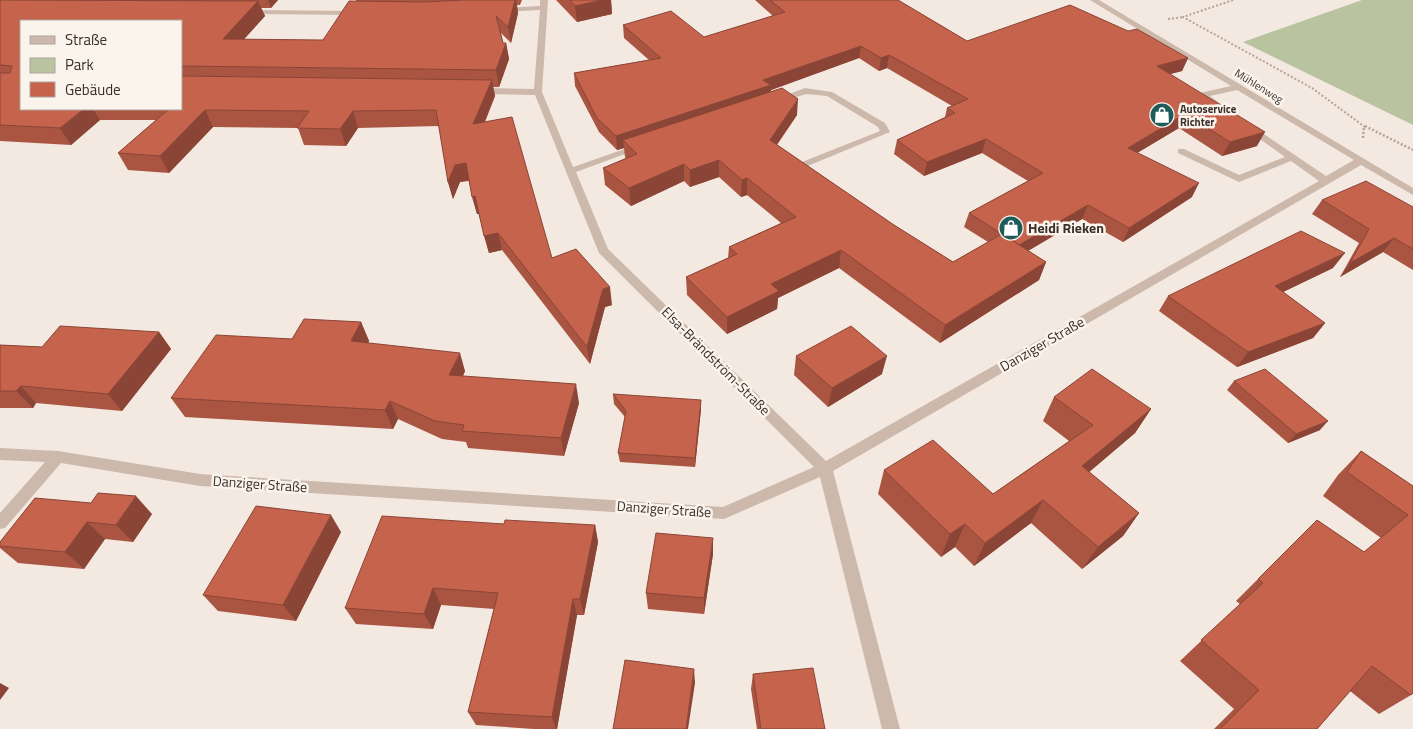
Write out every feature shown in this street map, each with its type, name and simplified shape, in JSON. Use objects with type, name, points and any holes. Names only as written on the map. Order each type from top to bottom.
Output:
[{"type":"street","name":"Mühlenweg","points":[[1094,0],[1360,162],[1413,192]]},
{"type":"street","points":[[495,10],[543,4]]},
{"type":"street","name":"Elsa-Brändström-Straße","points":[[543,4],[538,92],[603,251],[825,468]]},
{"type":"street","points":[[235,12],[370,13]]},
{"type":"street","points":[[1228,112],[1203,95],[1239,87]]},
{"type":"street","points":[[469,91],[538,92]]},
{"type":"street","points":[[768,104],[806,91],[829,94],[882,125],[885,132],[795,168]]},
{"type":"street","points":[[1244,123],[1326,181]]},
{"type":"street","points":[[570,171],[645,145]]},
{"type":"street","points":[[1181,151],[1239,179],[1292,157]]},
{"type":"street","name":"Danziger Straße","points":[[0,454],[58,457],[200,480],[724,513],[825,468],[1360,162]]},
{"type":"street","points":[[0,523],[58,457]]},
{"type":"street","points":[[825,468],[891,729]]},
{"type":"path","points":[[1233,0],[1183,18],[1312,88],[1365,126],[1413,150]]},
{"type":"path","points":[[1360,162],[1365,126]]},
{"type":"green space","points":[[1362,0],[1413,0],[1413,125],[1243,42]]},
{"type":"building","points":[[0,0],[258,1],[223,39],[323,40],[349,1],[515,0],[508,27],[496,16],[503,43],[506,43],[496,70],[182,66],[182,20],[20,20],[20,110],[83,110],[60,128],[0,125],[0,73],[10,73],[12,66],[0,65]]},
{"type":"building","points":[[570,0],[603,0],[575,6]]},
{"type":"building","points":[[770,0],[898,0],[967,41],[1070,5],[1128,31],[1137,29],[1188,58],[1157,66],[1265,132],[1230,142],[1185,114],[1128,148],[1199,183],[1129,228],[1088,205],[1019,245],[969,213],[1043,173],[986,139],[927,162],[897,140],[955,113],[947,108],[968,99],[889,55],[881,58],[861,46],[763,80],[771,85],[616,136],[597,118],[574,73],[661,58],[623,25],[671,11],[704,37],[785,12]]},
{"type":"building","points":[[182,76],[492,80],[473,124],[512,117],[552,258],[576,249],[610,287],[603,289],[587,347],[498,233],[484,236],[475,196],[472,197],[466,163],[455,165],[448,182],[436,110],[353,111],[340,129],[297,128],[309,111],[205,110],[160,156],[118,153],[168,110],[182,110]]},
{"type":"building","points":[[782,88],[798,99],[770,140],[894,225],[953,262],[1002,234],[1046,262],[945,325],[841,250],[771,284],[779,291],[727,317],[686,277],[737,254],[729,247],[796,217],[747,178],[742,180],[719,160],[690,170],[684,164],[629,188],[603,168],[637,154],[623,140]]},
{"type":"building","points":[[1366,181],[1413,207],[1413,249],[1394,238],[1350,263],[1369,229],[1322,200]]},
{"type":"building","points":[[1301,231],[1345,253],[1275,286],[1325,323],[1248,352],[1168,296]]},
{"type":"building","points":[[304,319],[361,322],[351,341],[460,353],[449,375],[576,384],[561,438],[462,431],[464,425],[435,421],[390,401],[385,410],[171,398],[216,335],[292,339]]},
{"type":"building","points":[[60,326],[159,332],[108,394],[21,386],[16,391],[0,391],[0,345],[42,347]]},
{"type":"building","points":[[851,326],[887,356],[832,388],[796,356]]},
{"type":"building","points":[[1092,369],[1151,409],[1082,466],[1139,513],[1098,547],[1043,500],[985,543],[965,524],[950,534],[884,470],[933,440],[993,494],[1093,425],[1054,397]]},
{"type":"building","points":[[1265,369],[1328,421],[1296,434],[1234,381]]},
{"type":"building","points":[[613,394],[701,400],[695,458],[618,453],[626,411]]},
{"type":"building","points":[[1361,451],[1413,486],[1413,693],[1411,695],[1372,666],[1317,729],[1220,729],[1259,690],[1201,640],[1263,583],[1258,579],[1317,520],[1364,552],[1408,515],[1347,472]]},
{"type":"building","points":[[98,493],[136,496],[116,525],[87,522],[65,552],[0,546],[0,542],[35,498],[91,503]]},
{"type":"building","points":[[256,506],[331,515],[283,605],[203,595]]},
{"type":"building","points":[[382,516],[504,524],[505,520],[595,525],[580,599],[573,599],[552,717],[468,712],[498,593],[433,588],[424,614],[345,608]]},
{"type":"building","points":[[656,533],[713,538],[704,598],[646,593]]},
{"type":"building","points":[[625,660],[694,669],[686,729],[613,729]]},
{"type":"building","points":[[813,668],[825,729],[761,729],[753,674]]},
{"type":"place","name":"Autoservice Richter","points":[[1162,115]]},
{"type":"place","name":"Heidi Rieken","points":[[1011,228]]}]
